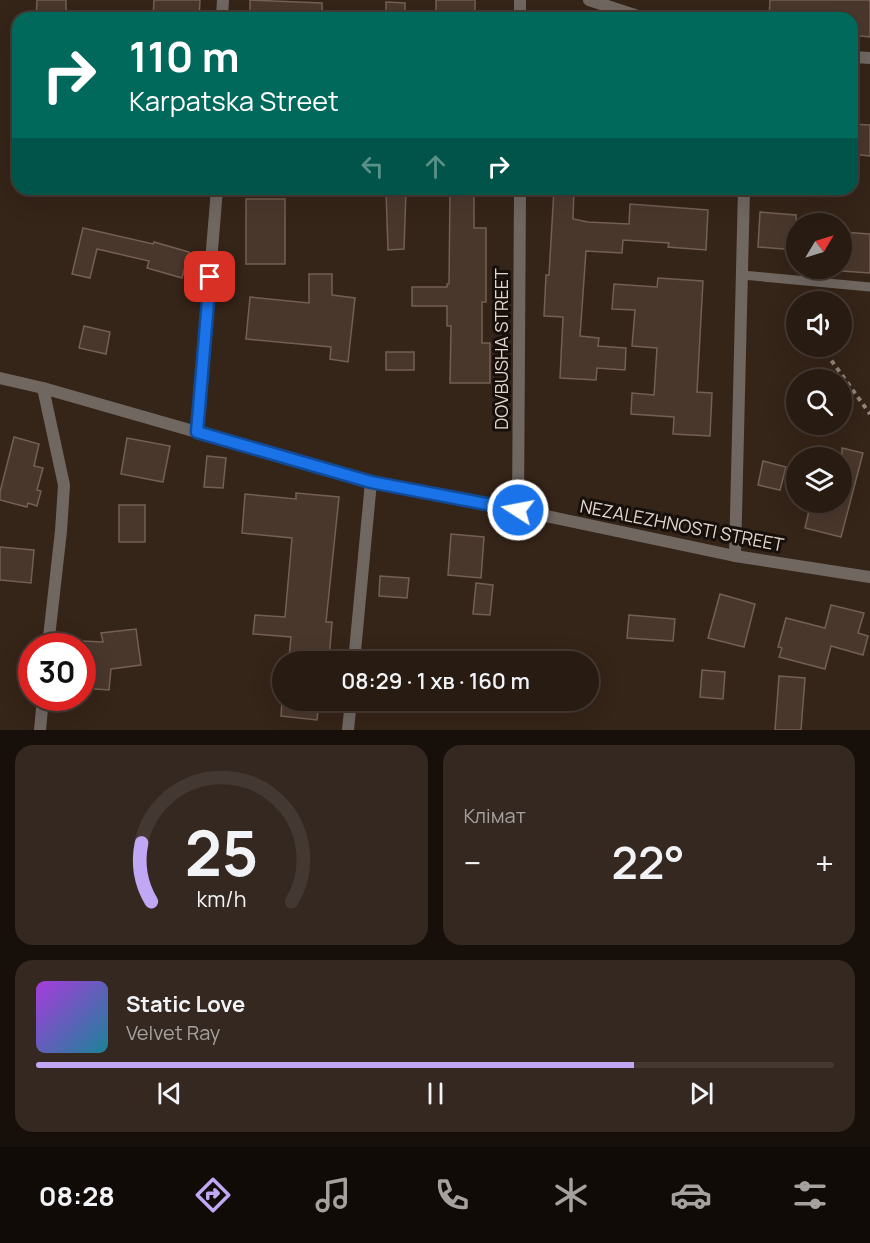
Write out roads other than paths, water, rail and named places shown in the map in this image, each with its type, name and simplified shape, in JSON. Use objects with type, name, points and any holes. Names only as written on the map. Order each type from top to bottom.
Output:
[{"type":"street","points":[[589,0],[626,12]]},
{"type":"street","points":[[197,432],[217,195]]},
{"type":"street","name":"DOVBUSHA STREET","points":[[518,510],[520,195]]},
{"type":"street","points":[[735,556],[744,195]]},
{"type":"street","name":"NEZALEZHNOSTI STREET","points":[[0,378],[43,388],[371,482],[518,510],[735,556],[870,577]]},
{"type":"street","points":[[43,388],[64,485],[49,633]]},
{"type":"street","points":[[355,651],[371,482]]},
{"type":"street","points":[[40,730],[42,711]]},
{"type":"street","points":[[348,730],[350,711]]},
{"type":"lane","points":[[742,275],[870,287]]}]
